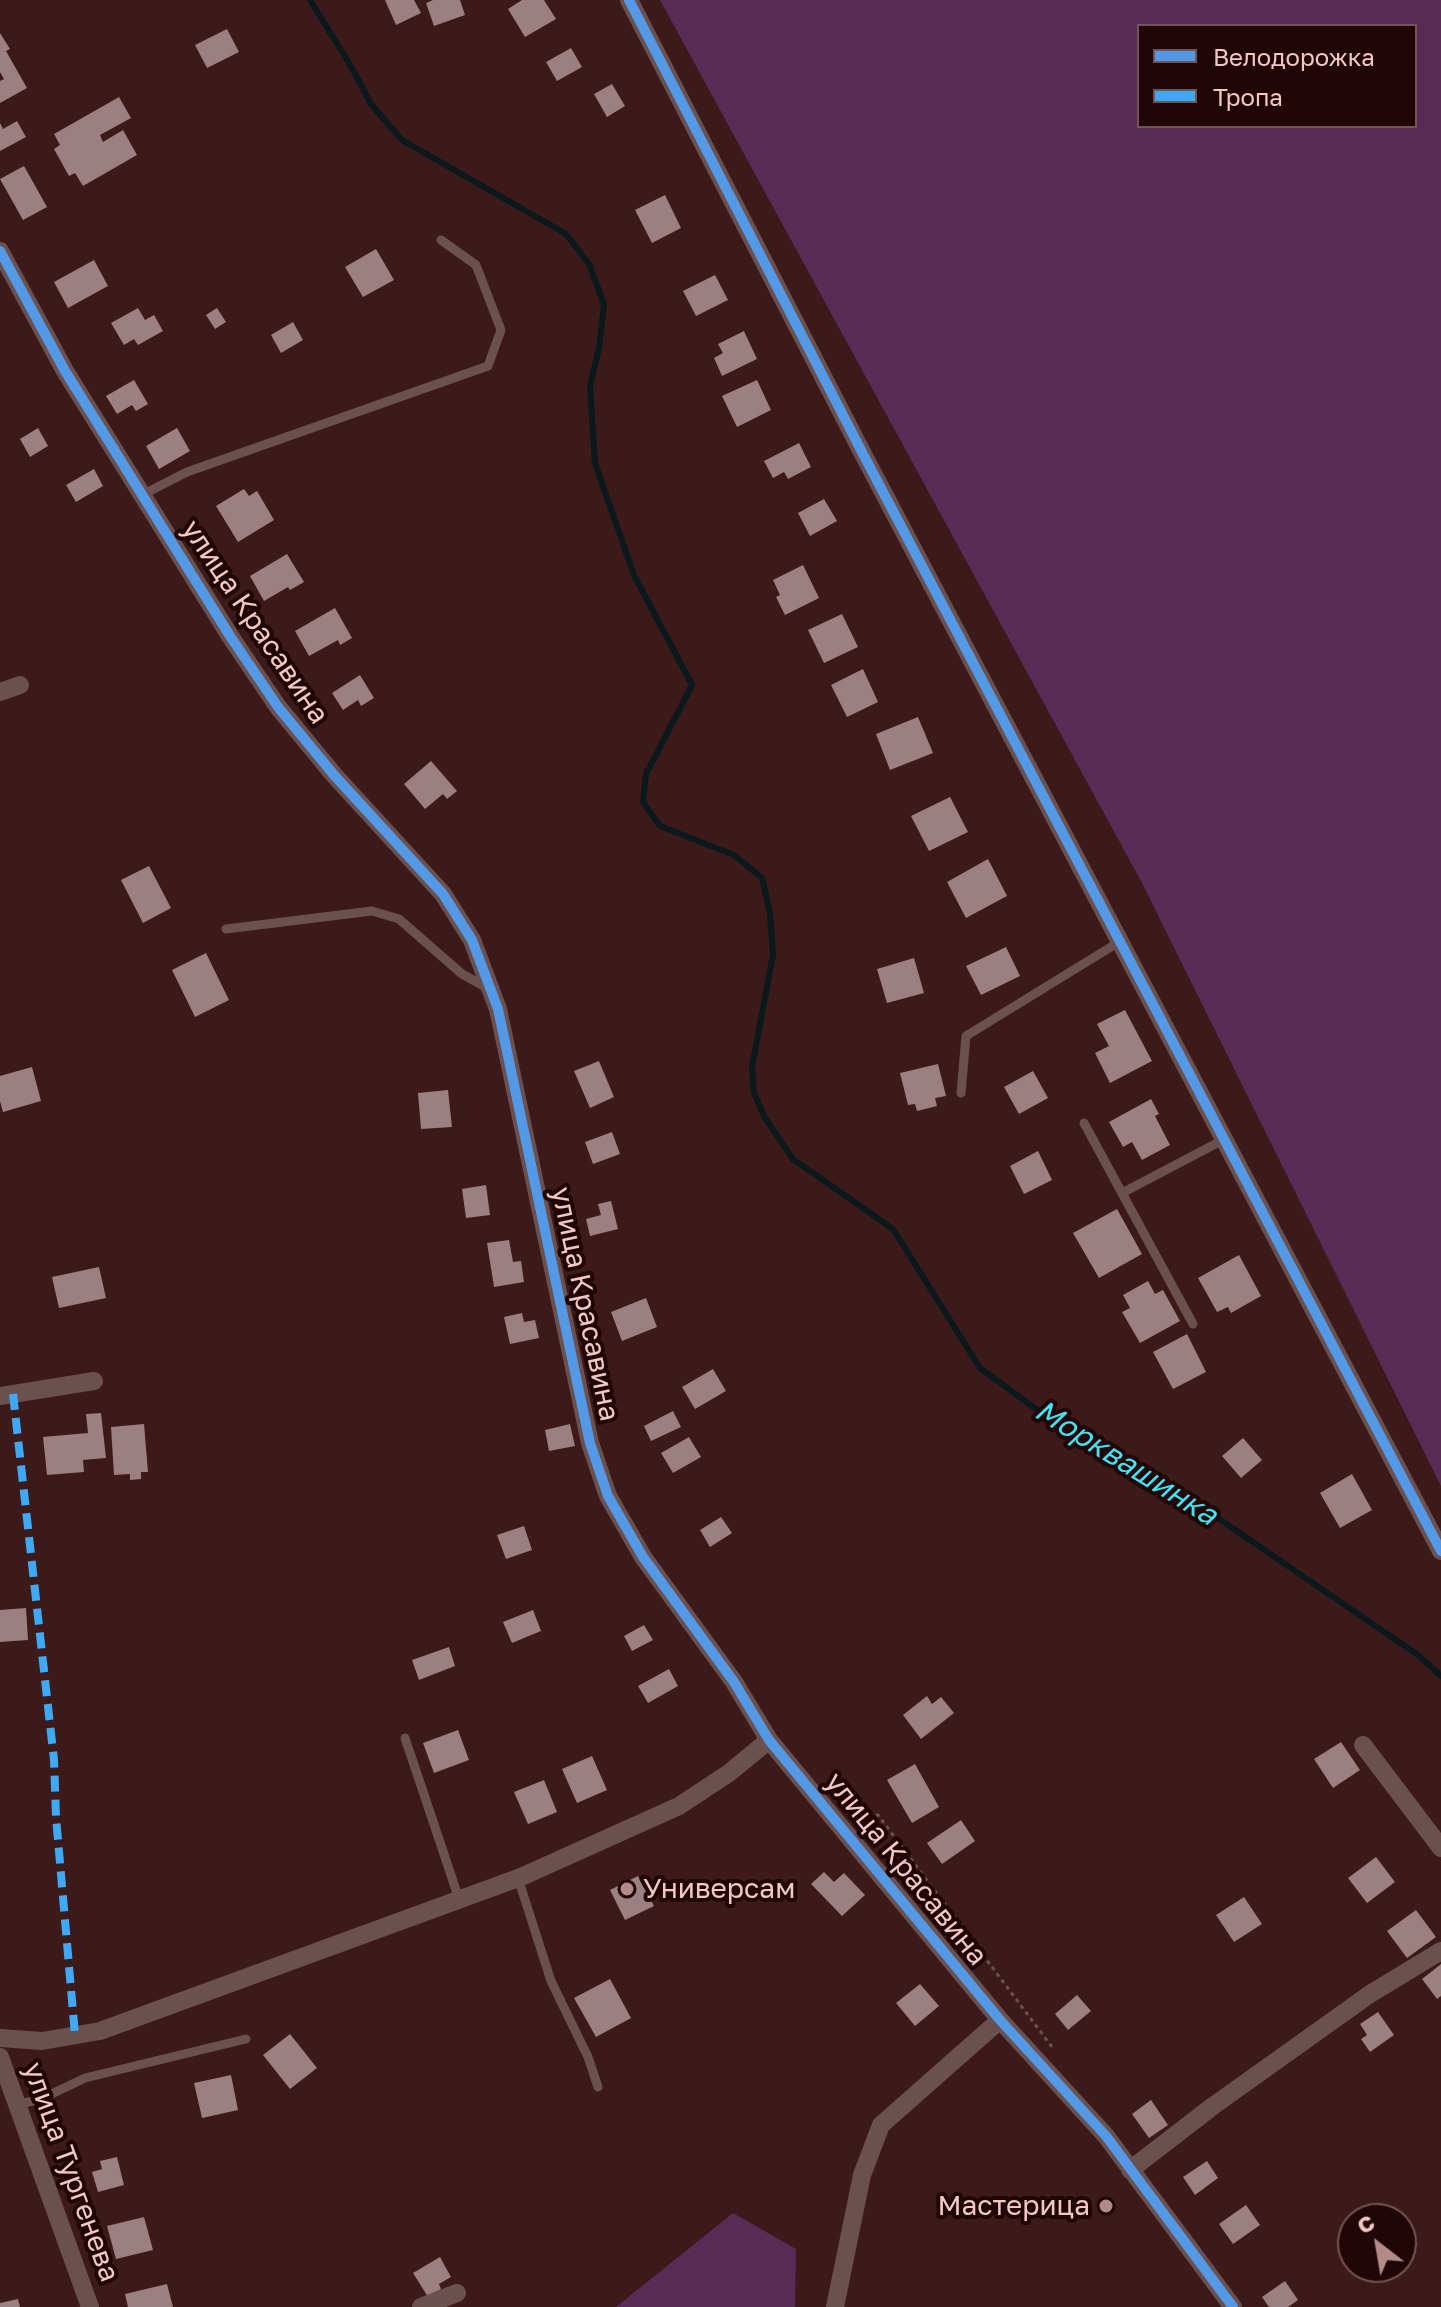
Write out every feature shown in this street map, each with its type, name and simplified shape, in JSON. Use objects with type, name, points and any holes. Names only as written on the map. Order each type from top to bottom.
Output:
[{"type":"street","points":[[629,0],[863,454],[1441,1551]]},
{"type":"street","name":"улица Красавина","points":[[0,251],[65,371],[230,636],[278,707],[334,775],[443,894],[472,940],[502,1024],[590,1443],[608,1496],[643,1557],[734,1682],[769,1740],[1000,2020],[1106,2136],[1233,2307]]},
{"type":"street","points":[[0,692],[20,685]]},
{"type":"street","points":[[0,1396],[94,1381]]},
{"type":"street","points":[[0,2038],[42,2041],[100,2031],[518,1878],[679,1806],[729,1773],[769,1740]]},
{"type":"street","points":[[1363,1745],[1441,1848]]},
{"type":"street","points":[[1130,2170],[1213,2106],[1370,1994],[1441,1951]]},
{"type":"street","points":[[835,2307],[862,2175],[881,2125],[1000,2020]]},
{"type":"street","name":"улица Тургенева","points":[[0,2057],[90,2307]]},
{"type":"street","points":[[421,2307],[457,2293]]},
{"type":"lane","points":[[142,495],[187,472],[488,366],[501,330],[476,265],[441,240]]},
{"type":"lane","points":[[226,929],[372,911],[399,919],[462,974],[491,991]]},
{"type":"lane","points":[[961,1093],[966,1036],[1119,942]]},
{"type":"lane","points":[[1084,1123],[1193,1324]]},
{"type":"lane","points":[[1122,1193],[1223,1140]]},
{"type":"lane","points":[[405,1738],[459,1899]]},
{"type":"lane","points":[[518,1878],[551,1981],[588,2057],[598,2087]]},
{"type":"lane","points":[[16,2105],[41,2099],[85,2078],[246,2039]]},
{"type":"path","points":[[827,1810],[878,1815],[1057,2053]]},
{"type":"shaded area","points":[[660,0],[1441,0],[1441,1486],[1141,881]]},
{"type":"shaded area","points":[[733,2213],[796,2249],[795,2307],[616,2307]]},
{"type":"building","points":[[385,0],[414,0],[421,13],[396,25]]},
{"type":"building","points":[[460,0],[465,15],[434,26],[426,3]]},
{"type":"building","points":[[522,0],[544,0],[556,19],[525,37],[508,9]]},
{"type":"building","points":[[227,29],[239,52],[207,68],[195,45]]},
{"type":"building","points":[[0,33],[10,49],[6,51],[27,88],[0,103],[0,81],[4,79],[0,72]]},
{"type":"building","points":[[571,48],[582,67],[557,81],[546,62]]},
{"type":"building","points":[[612,84],[625,106],[607,117],[594,94]]},
{"type":"building","points":[[119,97],[131,118],[100,135],[103,142],[123,130],[137,155],[83,186],[75,173],[69,176],[54,149],[60,145],[54,134]]},
{"type":"building","points":[[17,121],[26,137],[0,151],[0,123],[3,129]]},
{"type":"building","points":[[24,166],[47,207],[23,220],[0,179]]},
{"type":"building","points":[[665,195],[681,228],[652,243],[635,210]]},
{"type":"building","points":[[376,249],[394,280],[363,297],[345,267]]},
{"type":"building","points":[[94,260],[108,286],[68,308],[54,282]]},
{"type":"building","points":[[715,275],[728,300],[696,316],[683,291]]},
{"type":"building","points":[[138,308],[145,320],[154,315],[163,331],[138,345],[134,339],[124,345],[111,323]]},
{"type":"building","points":[[217,308],[226,322],[215,329],[206,315]]},
{"type":"building","points":[[293,322],[303,340],[281,353],[271,335]]},
{"type":"building","points":[[744,331],[757,359],[722,376],[714,358],[723,353],[718,344]]},
{"type":"building","points":[[134,380],[148,404],[136,411],[132,405],[117,414],[106,396]]},
{"type":"building","points":[[757,380],[771,410],[737,427],[722,396]]},
{"type":"building","points":[[38,428],[48,446],[30,457],[20,439]]},
{"type":"building","points":[[177,428],[190,451],[159,469],[146,446]]},
{"type":"building","points":[[799,443],[811,467],[788,479],[784,472],[773,478],[764,461]]},
{"type":"building","points":[[94,469],[103,486],[76,502],[66,485]]},
{"type":"building","points":[[244,489],[249,496],[257,491],[274,520],[238,542],[216,506]]},
{"type":"building","points":[[824,499],[837,521],[810,536],[798,513]]},
{"type":"building","points":[[287,554],[304,582],[264,601],[250,576]]},
{"type":"building","points":[[803,565],[819,598],[785,615],[776,597],[780,595],[773,580]]},
{"type":"building","points":[[335,608],[352,638],[340,645],[338,640],[309,656],[295,631]]},
{"type":"building","points":[[842,614],[858,647],[824,663],[808,630]]},
{"type":"building","points":[[863,669],[878,702],[847,717],[831,685]]},
{"type":"building","points":[[360,675],[374,698],[361,706],[358,700],[343,710],[332,693]]},
{"type":"building","points":[[918,717],[933,753],[890,770],[876,734]]},
{"type":"building","points":[[431,761],[457,791],[447,799],[443,794],[425,809],[404,784]]},
{"type":"building","points":[[950,797],[968,832],[929,851],[911,816]]},
{"type":"building","points":[[988,859],[1007,896],[966,918],[947,882]]},
{"type":"building","points":[[149,866],[171,908],[143,923],[121,880]]},
{"type":"building","points":[[1006,947],[1020,976],[981,995],[966,966]]},
{"type":"building","points":[[206,953],[229,1000],[195,1017],[172,970]]},
{"type":"building","points":[[914,958],[924,993],[887,1003],[877,969]]},
{"type":"building","points":[[1125,1010],[1152,1061],[1110,1083],[1095,1053],[1109,1046],[1097,1024]]},
{"type":"building","points":[[599,1061],[614,1097],[590,1108],[574,1071]]},
{"type":"building","points":[[938,1064],[946,1096],[935,1098],[937,1106],[917,1111],[915,1104],[908,1105],[900,1073]]},
{"type":"building","points":[[32,1067],[41,1101],[3,1112],[0,1076]]},
{"type":"building","points":[[1033,1071],[1048,1098],[1019,1114],[1004,1087]]},
{"type":"building","points":[[448,1090],[452,1127],[421,1129],[418,1093]]},
{"type":"building","points":[[1151,1099],[1159,1114],[1155,1116],[1170,1145],[1142,1160],[1132,1142],[1123,1147],[1109,1122]]},
{"type":"building","points":[[612,1132],[620,1154],[593,1164],[585,1142]]},
{"type":"building","points":[[1038,1151],[1052,1180],[1024,1194],[1010,1166]]},
{"type":"building","points":[[486,1185],[490,1215],[466,1218],[462,1189]]},
{"type":"building","points":[[611,1201],[618,1229],[590,1236],[586,1219],[601,1215],[598,1204]]},
{"type":"building","points":[[1117,1209],[1142,1254],[1099,1278],[1073,1233]]},
{"type":"building","points":[[509,1240],[513,1262],[521,1261],[524,1282],[494,1287],[487,1243]]},
{"type":"building","points":[[1239,1255],[1261,1296],[1231,1313],[1228,1307],[1217,1312],[1198,1278]]},
{"type":"building","points":[[99,1267],[106,1298],[59,1308],[52,1277]]},
{"type":"building","points":[[1148,1281],[1155,1294],[1163,1290],[1180,1321],[1140,1343],[1122,1312],[1130,1308],[1123,1295]]},
{"type":"building","points":[[646,1298],[657,1327],[622,1341],[611,1312]]},
{"type":"building","points":[[522,1313],[524,1322],[535,1320],[539,1338],[510,1344],[504,1317]]},
{"type":"building","points":[[1187,1334],[1206,1372],[1173,1389],[1153,1352]]},
{"type":"building","points":[[713,1369],[726,1391],[695,1409],[682,1387]]},
{"type":"building","points":[[673,1411],[681,1427],[651,1441],[644,1426]]},
{"type":"building","points":[[101,1413],[106,1458],[83,1460],[84,1472],[47,1475],[43,1437],[88,1433],[86,1414]]},
{"type":"building","points":[[144,1424],[148,1472],[141,1472],[141,1479],[130,1480],[130,1474],[114,1475],[111,1427]]},
{"type":"building","points":[[570,1424],[575,1446],[549,1451],[545,1430]]},
{"type":"building","points":[[689,1437],[701,1457],[673,1473],[661,1453]]},
{"type":"building","points":[[1243,1438],[1262,1460],[1241,1478],[1222,1456]]},
{"type":"building","points":[[1352,1474],[1372,1510],[1340,1528],[1320,1493]]},
{"type":"building","points":[[721,1517],[732,1533],[710,1547],[700,1530]]},
{"type":"building","points":[[524,1526],[532,1550],[506,1559],[497,1535]]},
{"type":"building","points":[[26,1608],[28,1640],[0,1642],[0,1610]]},
{"type":"building","points":[[533,1610],[541,1631],[512,1643],[503,1622]]},
{"type":"building","points":[[644,1625],[653,1640],[632,1651],[624,1636]]},
{"type":"building","points":[[449,1647],[455,1666],[419,1680],[412,1660]]},
{"type":"building","points":[[669,1669],[678,1686],[648,1703],[638,1686]]},
{"type":"building","points":[[927,1696],[932,1704],[941,1697],[954,1713],[921,1739],[903,1715]]},
{"type":"building","points":[[458,1730],[469,1760],[434,1773],[423,1743]]},
{"type":"building","points":[[1341,1742],[1360,1770],[1333,1788],[1314,1759]]},
{"type":"building","points":[[592,1756],[607,1790],[577,1803],[562,1769]]},
{"type":"building","points":[[915,1764],[939,1807],[912,1823],[887,1780]]},
{"type":"building","points":[[544,1780],[557,1812],[528,1824],[514,1792]]},
{"type":"building","points":[[961,1820],[975,1841],[942,1864],[927,1843]]},
{"type":"building","points":[[1376,1857],[1395,1882],[1367,1903],[1348,1878]]},
{"type":"building","points":[[824,1872],[834,1882],[844,1873],[865,1895],[842,1916],[811,1884]]},
{"type":"building","points":[[638,1876],[654,1906],[625,1920],[610,1890]]},
{"type":"building","points":[[1244,1897],[1262,1924],[1234,1942],[1216,1915]]},
{"type":"building","points":[[1416,1910],[1436,1937],[1407,1958],[1387,1931]]},
{"type":"building","points":[[1441,1964],[1441,1996],[1437,1999],[1422,1979]]},
{"type":"building","points":[[610,1979],[631,2018],[596,2037],[574,1998]]},
{"type":"building","points":[[920,1984],[939,2006],[915,2026],[896,2003]]},
{"type":"building","points":[[1077,1995],[1091,2011],[1068,2030],[1055,2014]]},
{"type":"building","points":[[1378,2012],[1394,2035],[1370,2052],[1361,2039],[1367,2035],[1360,2024]]},
{"type":"building","points":[[290,2034],[317,2068],[290,2089],[263,2055]]},
{"type":"building","points":[[231,2075],[238,2110],[202,2118],[194,2083]]},
{"type":"building","points":[[1151,2100],[1168,2125],[1149,2138],[1132,2114]]},
{"type":"building","points":[[117,2157],[124,2185],[98,2192],[92,2172],[102,2169],[100,2161]]},
{"type":"building","points":[[1207,2161],[1218,2178],[1195,2195],[1183,2177]]},
{"type":"building","points":[[1246,2205],[1260,2225],[1233,2244],[1219,2224]]},
{"type":"building","points":[[144,2217],[153,2250],[116,2259],[107,2226]]},
{"type":"building","points":[[440,2257],[451,2277],[439,2284],[441,2289],[428,2297],[413,2273]]},
{"type":"building","points":[[1285,2281],[1298,2300],[1288,2307],[1269,2307],[1262,2297]]},
{"type":"building","points":[[167,2284],[173,2307],[128,2307],[125,2294]]},
{"type":"building","points":[[18,2299],[20,2307],[0,2307],[0,2303]]},
{"type":"waterway","name":"Морквашинка","points":[[310,0],[371,104],[402,140],[566,234],[589,264],[604,304],[599,348],[590,386],[595,463],[634,575],[692,685],[646,774],[643,802],[660,826],[734,855],[762,878],[770,913],[773,955],[752,1067],[754,1093],[765,1118],[793,1159],[893,1229],[980,1368],[1077,1439],[1212,1514],[1418,1655],[1441,1676]]},
{"type":"marked path","points":[[13,1394],[54,1760],[75,2035]]},
{"type":"cycle path","points":[[629,0],[863,454],[1441,1551]]},
{"type":"cycle path","points":[[0,251],[65,371],[230,636],[278,707],[334,775],[443,894],[472,940],[498,1009],[590,1443],[608,1496],[643,1557],[734,1682],[769,1740],[1000,2020],[1106,2136],[1233,2307]]},
{"type":"place","name":"Универсам","points":[[627,1889]]},
{"type":"place","name":"Мастерица","points":[[1106,2206]]}]
